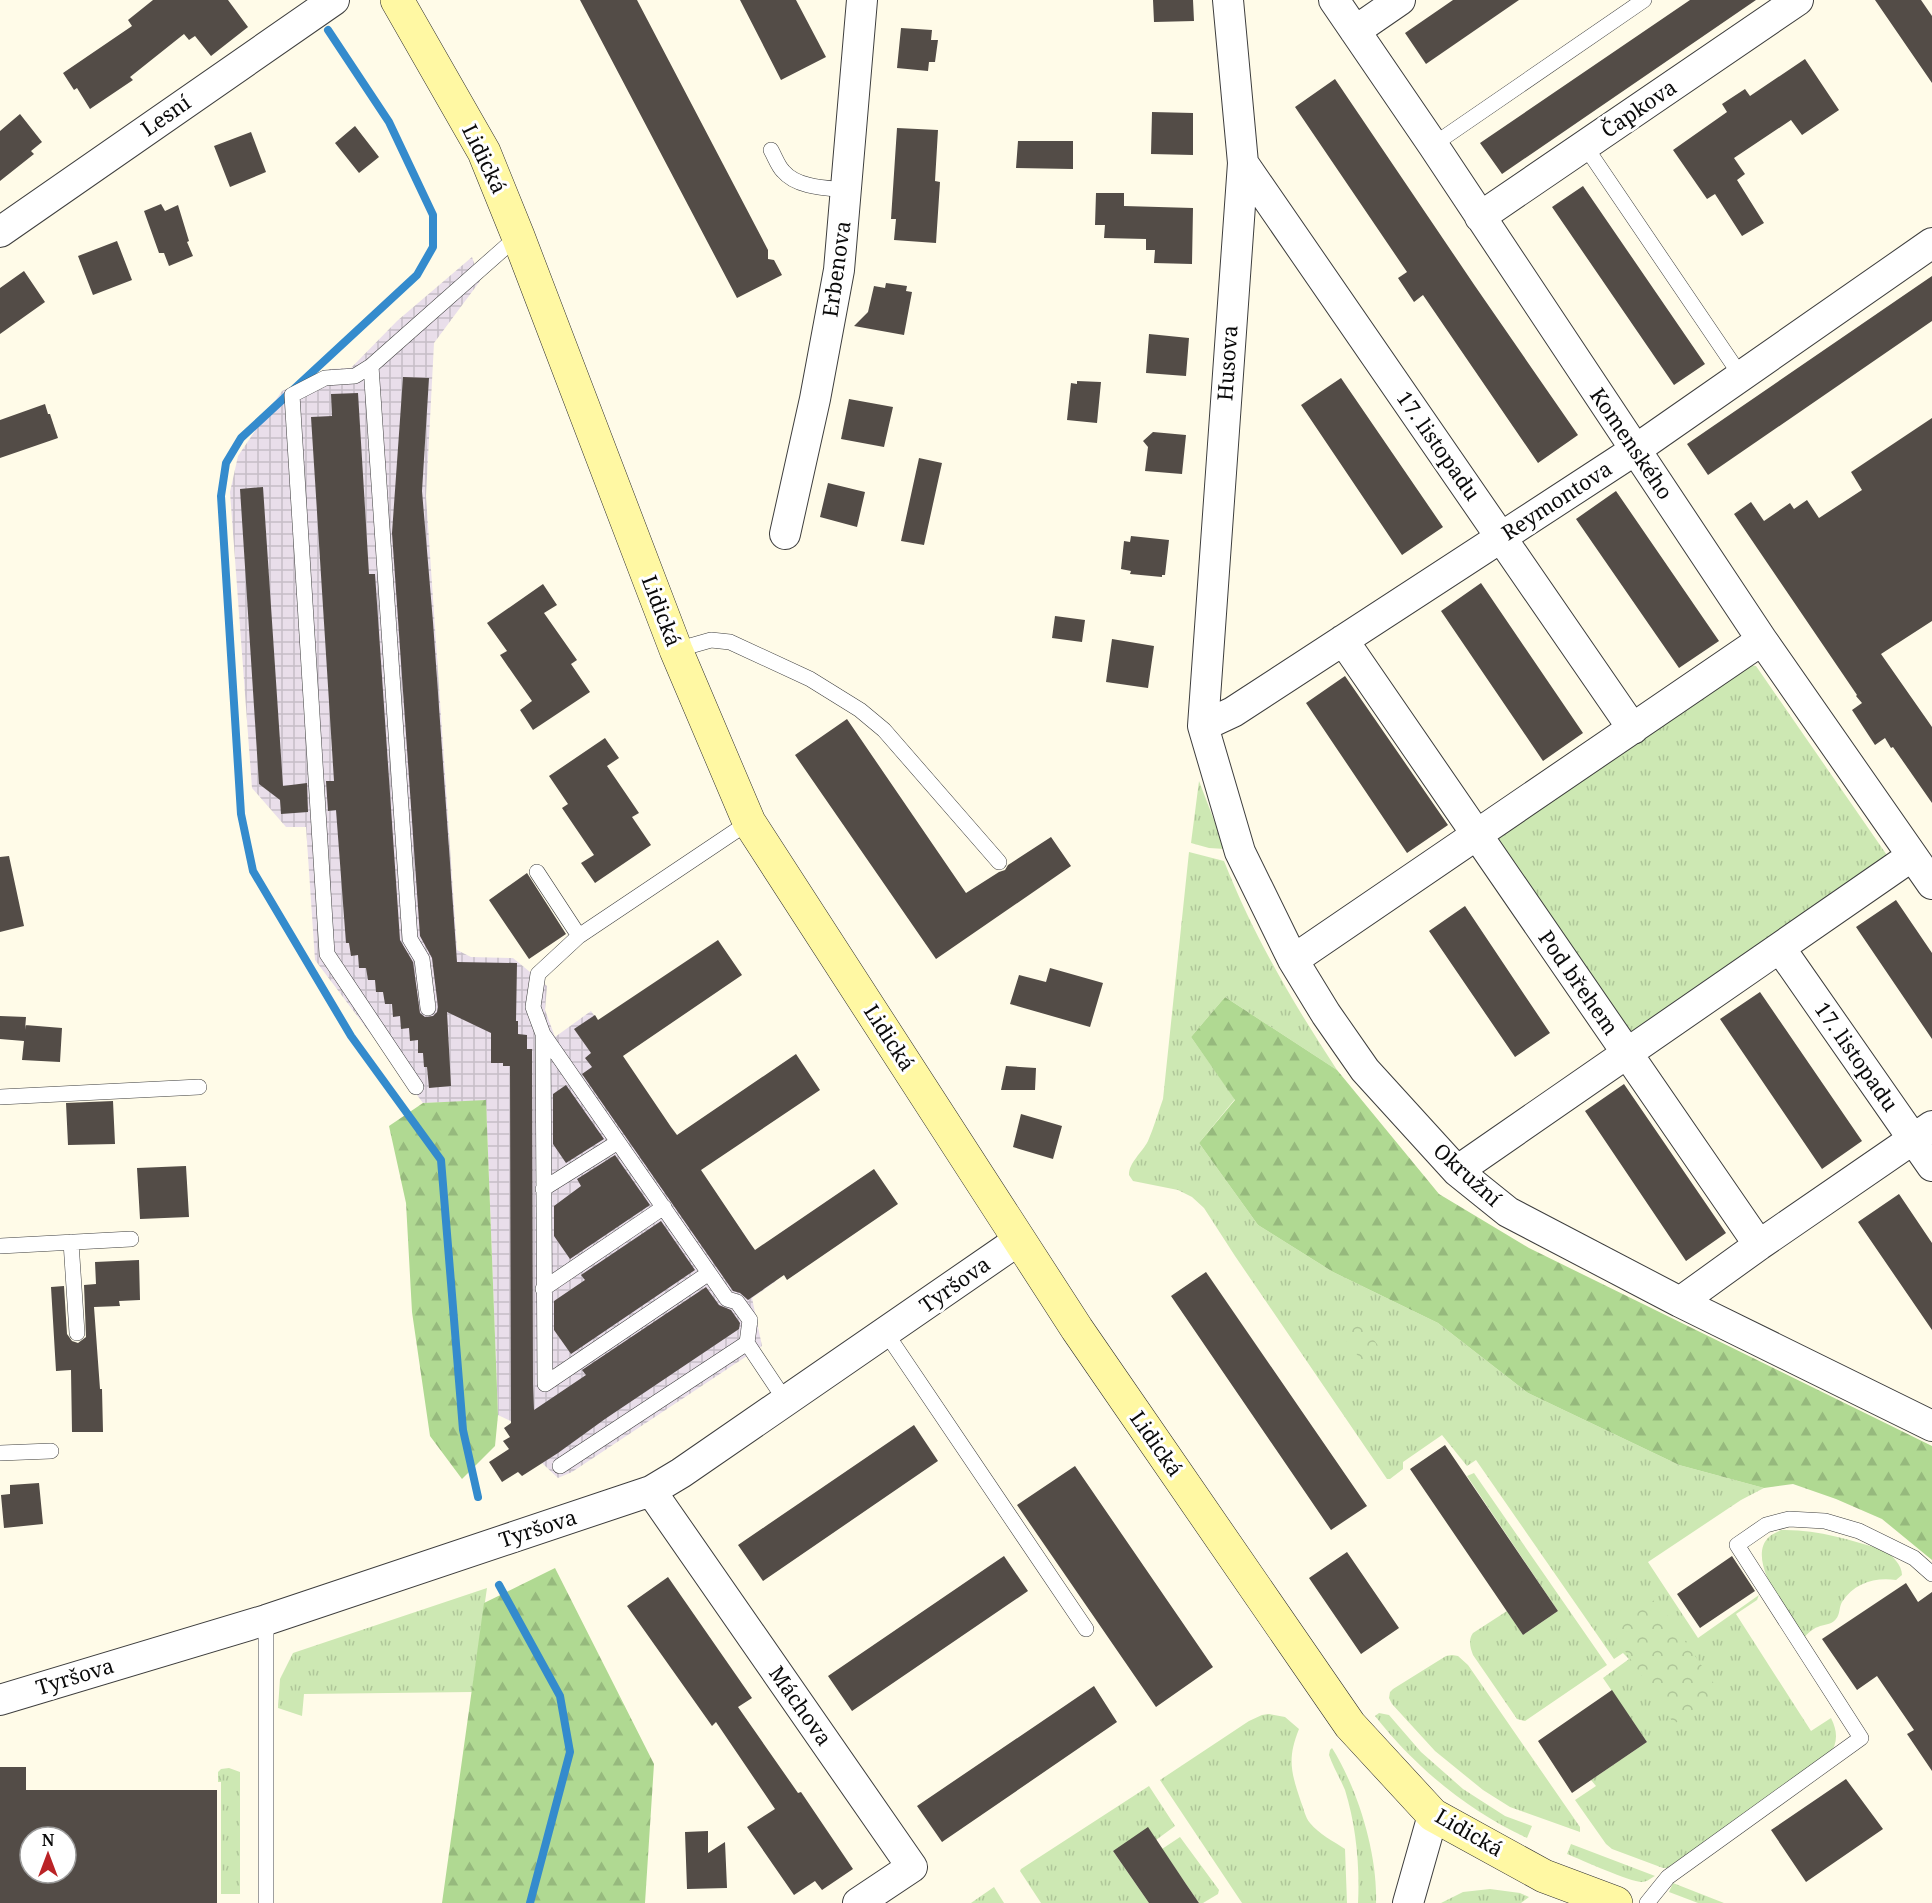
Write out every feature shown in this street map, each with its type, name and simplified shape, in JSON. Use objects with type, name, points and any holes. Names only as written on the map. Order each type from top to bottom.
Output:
[{"type":"street","name":"Lesní","points":[[0,232],[334,0]]},
{"type":"street","name":"Lidická","points":[[397,0],[484,152],[676,650],[749,822],[1077,1329],[1350,1725],[1433,1815],[1544,1876],[1616,1903]]},
{"type":"street","name":"Erbenova","points":[[785,534],[816,399],[837,281],[847,190],[862,0]]},
{"type":"street","name":"Husova","points":[[1203,726],[1243,163],[1228,0]]},
{"type":"street","name":"Komenského","points":[[1334,0],[1762,640],[1932,884]]},
{"type":"street","points":[[1355,31],[1400,0]]},
{"type":"street","name":"Čapkova","points":[[1480,217],[1798,0]]},
{"type":"street","name":"17. listopadu","points":[[1243,163],[1633,729]]},
{"type":"street","name":"Reymontova","points":[[1203,726],[1233,712],[1635,450],[1932,243]]},
{"type":"street","name":"Pod břehem","points":[[1343,640],[1759,1245]]},
{"type":"street","points":[[1293,960],[1762,640]]},
{"type":"street","name":"Okružní","points":[[1203,726],[1240,852],[1293,960],[1326,1014],[1365,1070],[1457,1171],[1508,1212],[1680,1302],[1932,1426]]},
{"type":"street","points":[[1457,1171],[1912,856]]},
{"type":"street","name":"17. listopadu","points":[[1780,948],[1923,1132],[1932,1166]]},
{"type":"street","points":[[1680,1302],[1923,1132]]},
{"type":"street","name":"Tyršova","points":[[0,1700],[266,1620],[651,1491],[681,1473],[1019,1240]]},
{"type":"street","name":"Máchova","points":[[651,1491],[912,1867],[858,1903]]},
{"type":"street","points":[[1408,1903],[1433,1815]]},
{"type":"lane","points":[[1433,145],[1644,0]]},
{"type":"lane","points":[[1586,146],[1741,376]]},
{"type":"lane","points":[[771,150],[782,171],[796,182],[847,190]]},
{"type":"lane","points":[[416,1087],[327,954],[292,395],[324,378],[355,376],[371,366],[518,236]]},
{"type":"lane","points":[[371,366],[410,939],[422,959],[428,1008]]},
{"type":"lane","points":[[676,650],[711,640],[730,642],[810,679],[860,710],[884,730],[999,862]]},
{"type":"lane","points":[[749,822],[579,936],[538,974],[533,1007],[543,1034],[727,1299],[737,1302],[750,1320],[747,1343],[785,1400]]},
{"type":"lane","points":[[537,872],[579,936]]},
{"type":"lane","points":[[543,1034],[545,1384],[709,1273]]},
{"type":"lane","points":[[0,1097],[199,1088]]},
{"type":"lane","points":[[543,1189],[618,1142]]},
{"type":"lane","points":[[543,1289],[663,1207]]},
{"type":"lane","points":[[0,1246],[131,1239]]},
{"type":"lane","points":[[70,1242],[78,1333]]},
{"type":"lane","points":[[886,1333],[1086,1629]]},
{"type":"lane","points":[[560,1466],[747,1343]]},
{"type":"lane","points":[[0,1453],[51,1451]]},
{"type":"lane","points":[[1647,1903],[1668,1876],[1861,1738],[1737,1545],[1766,1526],[1789,1519],[1825,1521],[1859,1531],[1914,1558],[1932,1574]]},
{"type":"lane","points":[[266,1620],[266,1903]]},
{"type":"shaded area","points":[[472,257],[480,281],[434,343],[426,496],[457,950],[471,957],[513,958],[547,986],[545,1010],[555,1037],[591,1011],[776,1281],[752,1298],[762,1346],[572,1472],[558,1478],[543,1464],[515,1423],[498,1415],[486,1101],[423,1103],[315,960],[306,827],[286,827],[252,788],[230,492],[238,456],[282,391],[330,369],[351,368],[397,321]]},
{"type":"green space","points":[[1743,664],[1756,666],[1891,861],[1642,1030],[1628,1032],[1494,838]]},
{"type":"green space","points":[[1199,781],[1225,849],[1191,843]]},
{"type":"green space","points":[[1189,852],[1224,861],[1275,968],[1337,1070],[1225,997],[1191,1037],[1235,1099],[1199,1143],[1258,1225],[1333,1272],[1438,1323],[1528,1393],[1679,1465],[1764,1488],[1741,1500],[1648,1562],[1698,1638],[1759,1595],[1757,1600],[1736,1614],[1811,1731],[1831,1718],[1836,1733],[1834,1747],[1829,1756],[1667,1868],[1612,1849],[1575,1800],[1596,1786],[1591,1780],[1647,1742],[1603,1678],[1629,1659],[1623,1653],[1614,1659],[1476,1460],[1467,1466],[1442,1435],[1403,1462],[1403,1469],[1387,1479],[1204,1208],[1192,1197],[1178,1190],[1133,1181],[1129,1175],[1133,1162],[1148,1141],[1163,1099]]},
{"type":"green space","points":[[1225,997],[1337,1070],[1439,1194],[1529,1248],[1932,1446],[1932,1560],[1882,1519],[1836,1499],[1793,1484],[1764,1488],[1679,1465],[1528,1393],[1438,1323],[1333,1272],[1258,1225],[1199,1143],[1235,1100],[1191,1037]]},
{"type":"green space","points":[[486,1100],[498,1415],[495,1446],[462,1479],[430,1436],[412,1312],[406,1203],[389,1126],[423,1103]]},
{"type":"green space","points":[[1358,1319],[1380,1348],[1362,1361],[1340,1333]]},
{"type":"green space","points":[[1474,1473],[1607,1665],[1525,1721],[1517,1719],[1473,1655],[1470,1638],[1473,1633],[1507,1611],[1523,1635],[1558,1611],[1467,1476]]},
{"type":"green space","points":[[1781,1530],[1820,1533],[1884,1550],[1896,1561],[1902,1575],[1896,1580],[1873,1581],[1859,1586],[1847,1595],[1833,1622],[1814,1629],[1804,1638],[1772,1588],[1762,1560],[1763,1547],[1769,1537]]},
{"type":"green space","points":[[555,1568],[654,1764],[645,1903],[442,1903],[484,1603]]},
{"type":"green space","points":[[487,1588],[472,1692],[304,1694],[302,1716],[278,1708],[280,1679],[293,1653]]},
{"type":"green space","points":[[1656,1599],[1719,1691],[1674,1724],[1611,1630]]},
{"type":"green space","points":[[1446,1656],[1458,1656],[1468,1665],[1580,1827],[1580,1832],[1510,1807],[1483,1790],[1435,1751],[1392,1704],[1389,1698],[1393,1689]]},
{"type":"green space","points":[[1379,1713],[1389,1715],[1421,1752],[1463,1789],[1505,1816],[1532,1826],[1527,1838],[1484,1815],[1425,1770],[1375,1716]]},
{"type":"green space","points":[[1269,1714],[1285,1717],[1299,1729],[1292,1757],[1295,1782],[1310,1823],[1345,1849],[1347,1903],[1242,1903],[1160,1780],[1249,1721]]},
{"type":"green space","points":[[1332,1748],[1358,1802],[1370,1844],[1374,1864],[1376,1903],[1358,1903],[1358,1860],[1354,1831],[1345,1790],[1329,1755]]},
{"type":"green space","points":[[229,1768],[240,1772],[240,1894],[221,1894],[221,1782],[218,1782],[218,1772]]},
{"type":"green space","points":[[1149,1786],[1175,1826],[1156,1840],[1113,1851],[1149,1903],[1041,1903],[1020,1871],[1021,1869]]},
{"type":"green space","points":[[1180,1837],[1219,1890],[1218,1894],[1203,1903],[1199,1903],[1162,1849]]},
{"type":"green space","points":[[1571,1844],[1655,1876],[1642,1882],[1617,1875],[1567,1854]]},
{"type":"green space","points":[[1673,1883],[1724,1903],[1698,1903],[1669,1892]]},
{"type":"green space","points":[[994,1887],[1004,1903],[971,1903]]},
{"type":"green space","points":[[1490,1889],[1520,1893],[1529,1897],[1521,1903],[1441,1903],[1463,1892]]},
{"type":"building","points":[[153,0],[228,0],[248,27],[211,56],[195,36],[189,40],[184,34],[130,77],[133,80],[90,109],[77,88],[74,90],[63,73],[132,26],[128,20]]},
{"type":"building","points":[[580,0],[637,0],[768,250],[768,259],[774,260],[782,275],[737,298]]},
{"type":"building","points":[[740,0],[796,0],[826,57],[781,80]]},
{"type":"building","points":[[1153,0],[1193,0],[1194,21],[1154,22]]},
{"type":"building","points":[[1453,0],[1519,0],[1426,64],[1405,33]]},
{"type":"building","points":[[1690,0],[1756,0],[1502,174],[1480,143]]},
{"type":"building","points":[[1875,0],[1921,0],[1932,16],[1932,83]]},
{"type":"building","points":[[901,28],[932,30],[931,40],[938,40],[935,62],[929,62],[928,71],[897,68]]},
{"type":"building","points":[[1805,59],[1839,110],[1802,135],[1791,120],[1734,158],[1745,174],[1737,180],[1764,223],[1742,236],[1715,194],[1707,199],[1673,150],[1727,112],[1722,104],[1745,89],[1750,96]]},
{"type":"building","points":[[1335,79],[1578,435],[1538,463],[1423,295],[1414,302],[1398,278],[1407,272],[1295,107]]},
{"type":"building","points":[[1152,112],[1193,113],[1193,155],[1151,154]]},
{"type":"building","points":[[20,114],[42,142],[31,151],[34,154],[0,181],[0,131]]},
{"type":"building","points":[[355,126],[379,157],[359,173],[335,143]]},
{"type":"building","points":[[897,128],[938,130],[935,181],[940,182],[936,243],[894,240],[896,219],[891,219]]},
{"type":"building","points":[[251,132],[266,172],[230,187],[214,146]]},
{"type":"building","points":[[1018,141],[1073,141],[1073,169],[1016,168]]},
{"type":"building","points":[[1583,186],[1705,364],[1674,385],[1552,207]]},
{"type":"building","points":[[1096,193],[1124,193],[1124,206],[1193,208],[1192,264],[1154,263],[1155,250],[1146,250],[1146,239],[1104,238],[1105,225],[1095,225]]},
{"type":"building","points":[[161,204],[165,211],[178,205],[189,241],[187,242],[193,256],[169,266],[164,253],[159,253],[144,211]]},
{"type":"building","points":[[117,241],[132,280],[93,295],[78,256]]},
{"type":"building","points":[[24,271],[45,302],[0,334],[0,288]]},
{"type":"building","points":[[1932,276],[1932,321],[1708,475],[1687,444]]},
{"type":"building","points":[[886,283],[907,286],[906,291],[912,292],[904,335],[854,326],[868,312],[874,286],[885,288]]},
{"type":"building","points":[[1149,334],[1189,338],[1186,376],[1146,373]]},
{"type":"building","points":[[403,377],[429,378],[422,491],[457,962],[517,963],[516,1021],[518,1021],[518,1034],[527,1035],[527,1049],[532,1049],[534,1410],[586,1375],[582,1370],[706,1287],[719,1305],[731,1310],[740,1323],[739,1329],[558,1453],[522,1476],[518,1472],[502,1482],[489,1462],[509,1449],[503,1441],[510,1437],[504,1428],[511,1423],[510,1066],[503,1066],[503,1063],[491,1063],[491,1033],[447,1012],[451,1086],[429,1088],[423,1053],[418,1053],[418,1040],[410,1041],[409,1028],[401,1029],[400,1016],[393,1017],[392,1004],[385,1004],[383,992],[376,992],[375,980],[368,980],[366,968],[359,968],[358,955],[351,956],[349,943],[346,943],[336,810],[328,811],[326,781],[334,781],[311,417],[332,416],[331,394],[358,393],[369,574],[375,574],[400,940],[413,962],[420,1013],[425,1017],[433,1016],[438,1007],[432,958],[420,936],[392,533]]},
{"type":"building","points":[[1341,378],[1443,527],[1402,555],[1301,405]]},
{"type":"building","points":[[1077,381],[1101,382],[1097,423],[1067,420],[1071,383],[1077,384]]},
{"type":"building","points":[[849,399],[893,407],[884,447],[841,439]]},
{"type":"building","points":[[45,404],[58,438],[0,458],[0,420]]},
{"type":"building","points":[[1932,418],[1932,621],[1881,654],[1932,727],[1932,803],[1885,738],[1875,745],[1852,710],[1862,703],[1734,514],[1751,502],[1764,521],[1790,503],[1794,509],[1807,500],[1819,518],[1862,490],[1851,472]]},
{"type":"building","points":[[1153,432],[1186,435],[1182,474],[1145,471],[1148,447],[1143,441]]},
{"type":"building","points":[[919,458],[942,463],[924,545],[901,541]]},
{"type":"building","points":[[828,483],[865,492],[857,527],[820,517]]},
{"type":"building","points":[[263,487],[283,786],[307,783],[308,812],[281,814],[280,800],[259,784],[240,489]]},
{"type":"building","points":[[1616,491],[1719,641],[1679,668],[1576,519]]},
{"type":"building","points":[[1131,536],[1169,540],[1165,575],[1162,577],[1130,574],[1131,571],[1121,569],[1124,541],[1130,542]]},
{"type":"building","points":[[1481,583],[1583,733],[1543,761],[1441,611]]},
{"type":"building","points":[[543,584],[557,605],[544,613],[577,660],[571,664],[590,692],[533,730],[520,710],[532,701],[500,655],[507,651],[487,623]]},
{"type":"building","points":[[1055,616],[1085,620],[1082,642],[1052,638]]},
{"type":"building","points":[[1112,639],[1154,646],[1148,688],[1106,682]]},
{"type":"building","points":[[1345,676],[1448,825],[1407,853],[1306,703]]},
{"type":"building","points":[[847,719],[966,893],[1005,870],[1008,865],[1051,837],[1071,866],[936,959],[795,755]]},
{"type":"building","points":[[605,738],[619,758],[607,766],[639,813],[632,817],[651,845],[595,883],[581,863],[594,855],[562,808],[568,804],[549,776]]},
{"type":"building","points":[[9,856],[24,926],[0,932],[0,857]]},
{"type":"building","points":[[527,873],[566,934],[529,959],[489,900]]},
{"type":"building","points":[[1896,900],[1932,953],[1932,1039],[1856,927]]},
{"type":"building","points":[[1465,906],[1550,1033],[1515,1057],[1429,931]]},
{"type":"building","points":[[718,940],[742,975],[623,1056],[677,1135],[796,1054],[820,1090],[701,1170],[750,1243],[755,1250],[874,1169],[898,1204],[787,1280],[784,1275],[748,1300],[740,1293],[733,1291],[582,1074],[592,1067],[585,1058],[591,1053],[574,1029],[595,1015],[598,1020]]},
{"type":"building","points":[[1050,968],[1103,983],[1090,1027],[1010,1004],[1019,975],[1046,982]]},
{"type":"building","points":[[1760,992],[1862,1141],[1822,1169],[1720,1019]]},
{"type":"building","points":[[0,1016],[26,1017],[25,1025],[62,1028],[60,1062],[22,1060],[24,1041],[0,1039]]},
{"type":"building","points":[[1006,1066],[1036,1068],[1035,1090],[1001,1090]]},
{"type":"building","points":[[1624,1084],[1726,1233],[1686,1261],[1585,1111]]},
{"type":"building","points":[[566,1085],[604,1139],[566,1163],[553,1144],[553,1094]]},
{"type":"building","points":[[113,1101],[115,1144],[68,1145],[66,1103]]},
{"type":"building","points":[[1021,1114],[1062,1126],[1053,1159],[1013,1147]]},
{"type":"building","points":[[615,1155],[650,1205],[570,1259],[554,1236],[554,1206],[581,1186],[577,1179]]},
{"type":"building","points":[[186,1166],[189,1217],[140,1219],[137,1168]]},
{"type":"building","points":[[1899,1194],[1932,1243],[1932,1330],[1858,1222]]},
{"type":"building","points":[[661,1221],[695,1270],[571,1354],[554,1330],[554,1301],[585,1280],[581,1275]]},
{"type":"building","points":[[139,1260],[140,1300],[119,1301],[120,1306],[94,1307],[100,1389],[102,1389],[103,1432],[72,1432],[71,1370],[56,1371],[51,1287],[64,1286],[67,1334],[72,1341],[78,1343],[86,1337],[84,1285],[96,1284],[95,1262]]},
{"type":"building","points":[[1206,1272],[1367,1506],[1331,1530],[1171,1296]]},
{"type":"building","points":[[914,1425],[938,1461],[763,1581],[738,1545]]},
{"type":"building","points":[[1445,1445],[1558,1611],[1523,1635],[1410,1469]]},
{"type":"building","points":[[1075,1466],[1213,1667],[1156,1707],[1017,1505]]},
{"type":"building","points":[[39,1483],[43,1524],[4,1528],[1,1495],[10,1494],[10,1485]]},
{"type":"building","points":[[1347,1552],[1399,1628],[1361,1654],[1309,1578]]},
{"type":"building","points":[[1004,1556],[1028,1591],[852,1711],[828,1676]]},
{"type":"building","points":[[1732,1556],[1755,1591],[1700,1628],[1677,1594]]},
{"type":"building","points":[[668,1577],[752,1698],[738,1707],[798,1793],[801,1792],[853,1869],[822,1890],[815,1881],[794,1895],[747,1827],[775,1809],[716,1722],[712,1726],[627,1606]]},
{"type":"building","points":[[1906,1583],[1918,1602],[1932,1592],[1932,1771],[1907,1734],[1914,1730],[1877,1676],[1857,1690],[1822,1639]]},
{"type":"building","points":[[1094,1686],[1117,1722],[942,1842],[917,1806]]},
{"type":"building","points":[[1612,1690],[1647,1742],[1572,1793],[1538,1741]]},
{"type":"building","points":[[0,1767],[26,1767],[26,1790],[217,1790],[217,1903],[0,1903]]},
{"type":"building","points":[[1846,1779],[1883,1829],[1806,1882],[1771,1830]]},
{"type":"building","points":[[1148,1827],[1199,1903],[1149,1903],[1113,1851]]},
{"type":"building","points":[[708,1831],[708,1853],[725,1842],[727,1888],[687,1889],[685,1832]]},
{"type":"waterway","points":[[328,30],[389,122],[433,215],[433,247],[417,275],[241,438],[226,463],[221,496],[241,814],[253,871],[351,1036],[441,1160],[463,1430],[478,1497]]},
{"type":"waterway","points":[[499,1585],[560,1696],[570,1752],[530,1903]]}]
